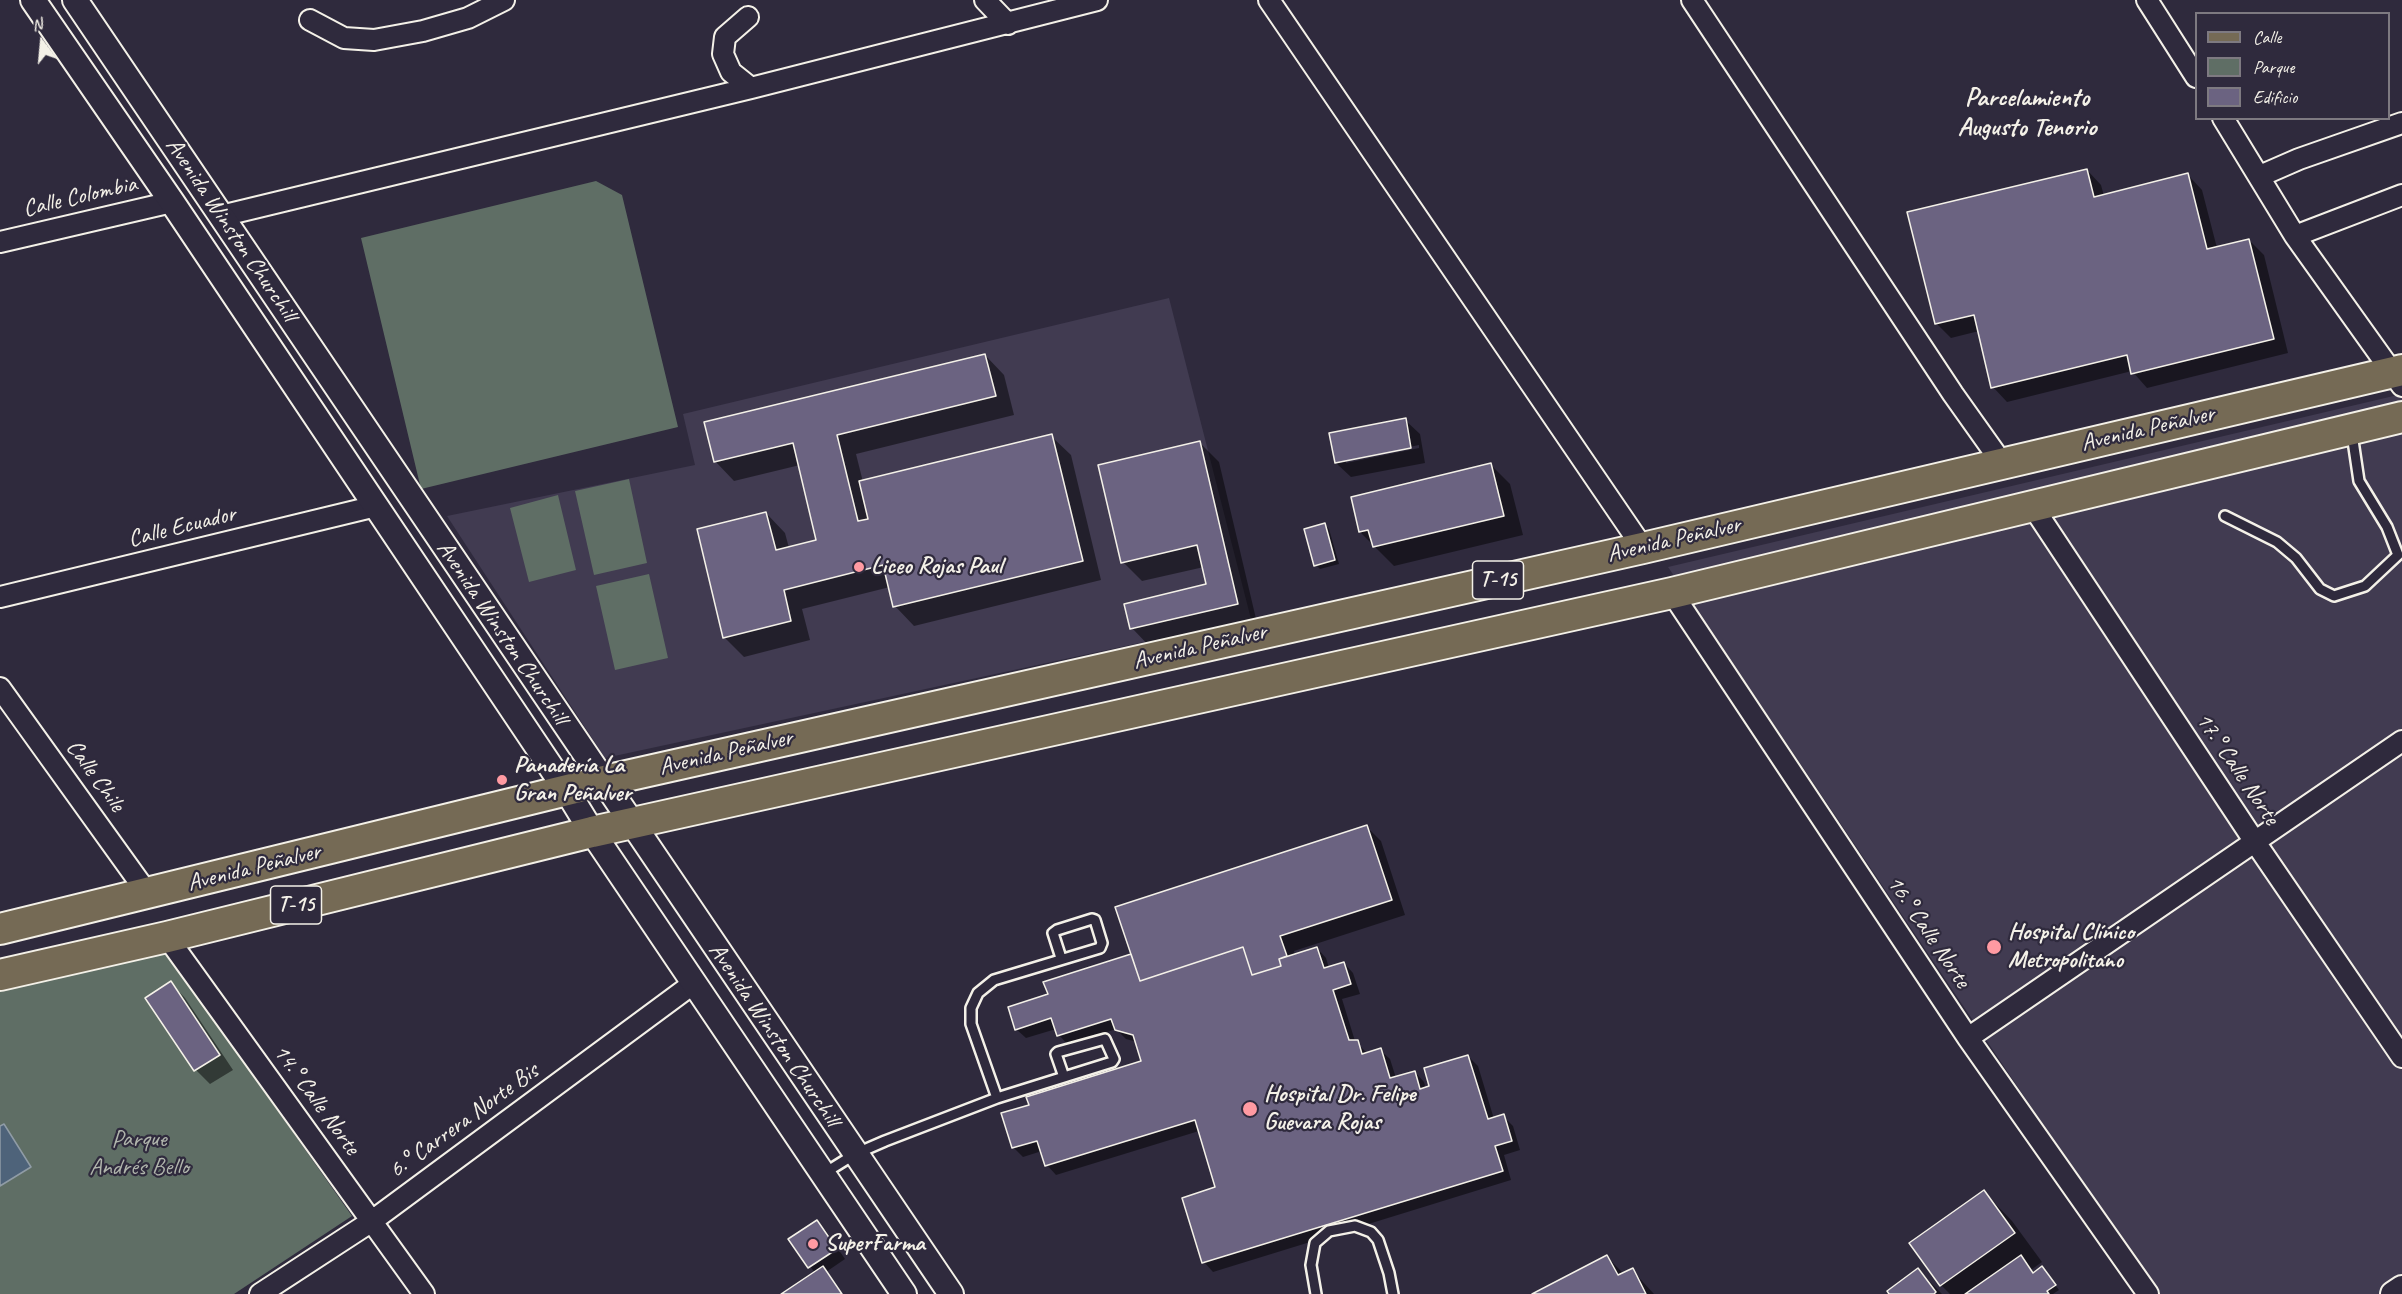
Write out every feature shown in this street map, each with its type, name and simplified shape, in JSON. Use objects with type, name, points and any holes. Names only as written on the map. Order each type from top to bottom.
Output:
[{"type":"main road","name":"Avenida Peñalver","points":[[0,929],[604,781],[1643,548],[2002,463],[2398,376]]},
{"type":"main road","name":"Avenida Peñalver","points":[[0,975],[167,937],[592,832],[1672,593],[2402,417]]},
{"type":"street","name":"Avenida Winston Churchill","points":[[33,0],[172,202],[567,791],[592,832],[904,1294]]},
{"type":"street","name":"Avenida Winston Churchill","points":[[75,0],[951,1294]]},
{"type":"street","points":[[985,0],[1008,24]]},
{"type":"street","points":[[221,216],[751,88],[1097,0]]},
{"type":"street","points":[[1269,0],[1643,548]]},
{"type":"street","points":[[1692,0],[1953,394],[2002,463]]},
{"type":"street","points":[[2147,0],[2195,75]]},
{"type":"street","points":[[310,20],[344,38],[374,40],[423,31],[468,18],[495,2]]},
{"type":"street","points":[[748,17],[725,37],[723,54],[731,72],[751,88]]},
{"type":"street","points":[[2224,120],[2295,236],[2398,376]]},
{"type":"street","points":[[2260,176],[2299,159],[2402,123]]},
{"type":"street","points":[[2295,236],[2402,195]]},
{"type":"street","name":"Calle Colombia","points":[[0,242],[172,202]]},
{"type":"street","name":"Calle Ecuador","points":[[0,597],[376,506]]},
{"type":"street","name":"17.° Calle Norte","points":[[2033,507],[2255,842],[2402,1057]]},
{"type":"street","name":"16.° Calle Norte","points":[[1672,593],[1968,1038],[2148,1294]]},
{"type":"street","name":"Calle Chile","points":[[0,688],[148,894]]},
{"type":"street","points":[[1968,1038],[2402,741]]},
{"type":"street","name":"14.° Calle Norte","points":[[167,937],[424,1294]]},
{"type":"street","name":"6.° Carrera Norte Bis","points":[[260,1294],[372,1221],[694,983]]},
{"type":"street","points":[[2393,1294],[2402,1288]]},
{"type":"lane","points":[[2225,516],[2277,542],[2296,558],[2320,589],[2334,596],[2365,586],[2398,555],[2387,527],[2359,481],[2351,429]]},
{"type":"lane","points":[[997,1098],[971,1024],[970,1015],[978,993],[994,980],[1100,948],[1102,943],[1095,920],[1092,919],[1053,933],[1061,958]]},
{"type":"lane","points":[[823,1174],[855,1154],[997,1098],[1112,1062],[1114,1059],[1105,1039],[1058,1052],[1056,1054],[1064,1077]]},
{"type":"lane","points":[[1316,1294],[1311,1265],[1315,1243],[1329,1231],[1355,1226],[1371,1232],[1378,1240],[1393,1294]]},
{"type":"shaded area","name":"Liceo Rojas Paul","points":[[1169,298],[1251,619],[605,758],[447,516],[695,465],[683,414]]},
{"type":"shaded area","points":[[2402,394],[2402,1294],[2157,1294],[1668,567]]},
{"type":"green space","points":[[596,181],[622,195],[678,427],[421,489],[361,238]]},
{"type":"green space","points":[[629,479],[647,563],[594,575],[575,491]]},
{"type":"green space","points":[[558,495],[576,570],[529,582],[510,508]]},
{"type":"green space","points":[[649,574],[668,658],[615,670],[596,586]]},
{"type":"green space","name":"Parque Andrés Bello","points":[[165,951],[352,1216],[234,1294],[0,1294],[0,989]]},
{"type":"water","points":[[4,1124],[31,1167],[0,1186],[0,1126]]},
{"type":"building","points":[[2087,169],[2094,197],[2188,173],[2207,249],[2249,239],[2274,339],[2131,374],[2127,355],[1991,388],[1974,315],[1935,324],[1907,212]]},
{"type":"building","points":[[985,354],[996,396],[837,435],[858,521],[868,519],[859,481],[1052,434],[1083,561],[893,607],[883,565],[784,590],[791,621],[723,638],[697,529],[766,512],[776,550],[816,540],[793,443],[714,462],[704,422]]},
{"type":"building","points":[[1406,418],[1411,448],[1335,463],[1329,433]]},
{"type":"building","points":[[1200,441],[1238,604],[1130,629],[1124,604],[1206,584],[1197,545],[1121,563],[1098,465]]},
{"type":"building","points":[[1491,463],[1504,516],[1373,547],[1368,530],[1359,532],[1351,497]]},
{"type":"building","points":[[1325,523],[1335,560],[1314,566],[1304,529]]},
{"type":"building","points":[[1367,825],[1392,900],[1280,936],[1287,956],[1279,959],[1281,966],[1252,975],[1243,947],[1140,981],[1115,907]]},
{"type":"building","name":"Hospital Dr. Felipe Guevara Rojas","points":[[1243,947],[1252,975],[1281,966],[1279,959],[1317,947],[1324,968],[1344,962],[1351,984],[1333,990],[1349,1040],[1358,1040],[1362,1054],[1381,1048],[1390,1078],[1415,1071],[1420,1089],[1429,1086],[1424,1068],[1468,1055],[1488,1119],[1504,1114],[1512,1141],[1495,1146],[1503,1171],[1202,1263],[1182,1198],[1215,1187],[1195,1120],[1045,1166],[1037,1141],[1012,1148],[1001,1113],[1029,1105],[1026,1097],[1141,1061],[1133,1035],[1115,1030],[1111,1019],[1057,1036],[1051,1018],[1015,1030],[1008,1007],[1048,994],[1043,982],[1131,954],[1140,981]]},
{"type":"building","points":[[171,981],[220,1055],[194,1071],[145,998]]},
{"type":"building","points":[[1984,1190],[2015,1233],[1940,1286],[1909,1243]]},
{"type":"building","name":"SuperFarma","points":[[817,1220],[837,1249],[808,1268],[788,1239]]},
{"type":"building","points":[[1607,1255],[1618,1275],[1633,1268],[1646,1294],[1532,1294]]},
{"type":"building","points":[[2021,1255],[2033,1273],[2042,1266],[2056,1285],[2047,1291],[2049,1294],[1965,1294]]},
{"type":"building","points":[[823,1266],[842,1294],[781,1294]]},
{"type":"building","points":[[1918,1268],[1936,1292],[1934,1294],[1889,1294],[1887,1291]]},
{"type":"place","name":"Liceo Rojas Paul","points":[[859,567]]},
{"type":"place","name":"Panadería La Gran Peñalver","points":[[502,780]]},
{"type":"place","name":"Hospital Clínico Metropolitano","points":[[1994,947]]},
{"type":"place","name":"Hospital Dr. Felipe Guevara Rojas","points":[[1250,1109]]},
{"type":"place","name":"SuperFarma","points":[[813,1244]]},
{"type":"district","name":"Parcelamiento Augusto Tenorio","points":[[2027,113]]}]
